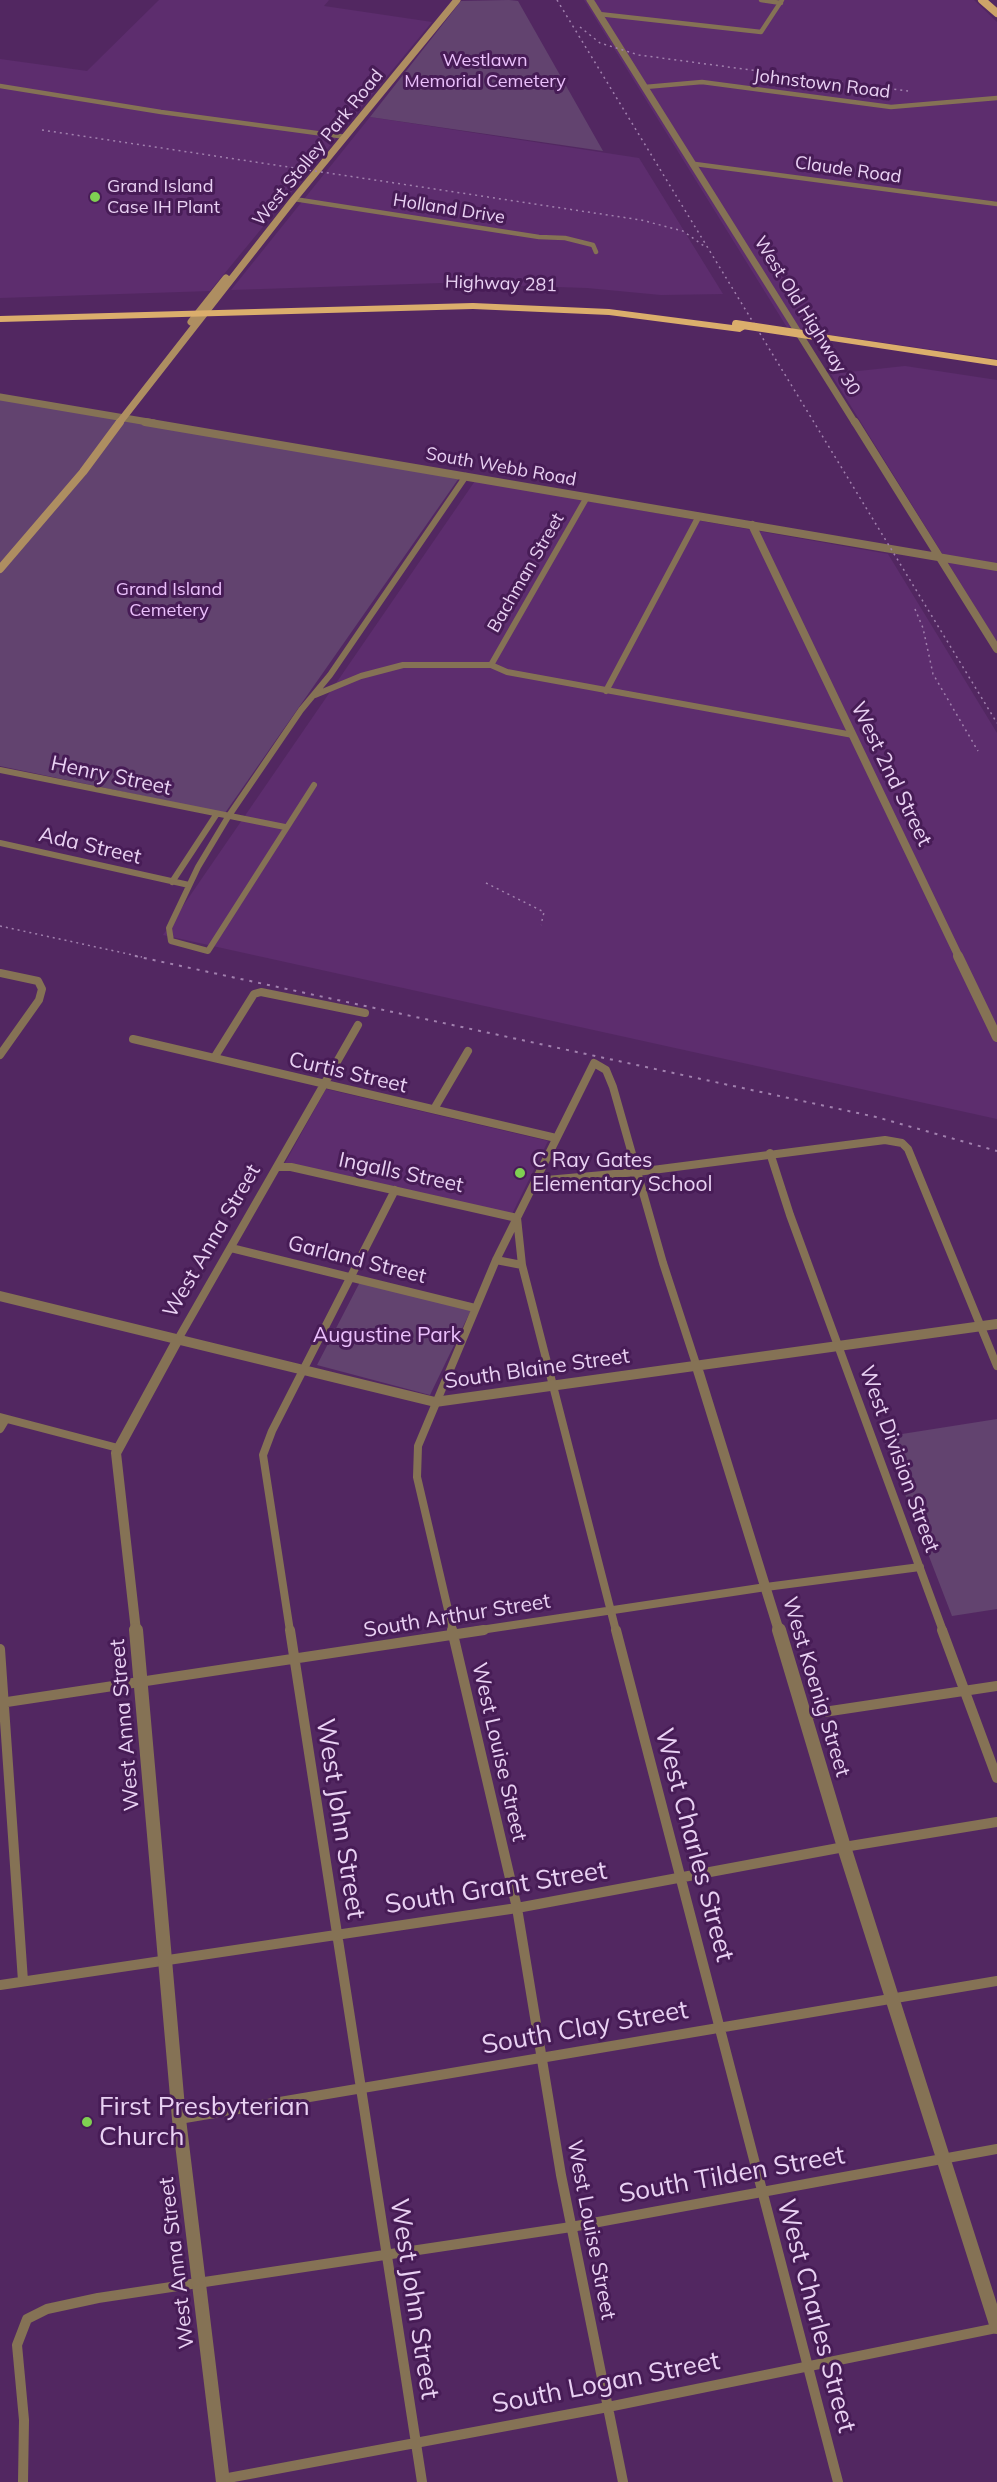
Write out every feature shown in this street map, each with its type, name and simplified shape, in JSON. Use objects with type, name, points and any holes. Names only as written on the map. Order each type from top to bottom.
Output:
[{"type":"highway","name":"Highway 281","points":[[0,310],[513,306],[645,315],[738,326],[997,365]]},
{"type":"highway","name":"Highway 281","points":[[0,319],[205,309]]},
{"type":"main road","name":"West Stolley Park Road","points":[[0,569],[83,472],[205,309],[457,0]]},
{"type":"main road","points":[[982,0],[997,13]]},
{"type":"street","name":"West Old Highway 30","points":[[590,0],[695,164],[997,649]]},
{"type":"street","points":[[598,14],[761,32],[781,1],[761,0]]},
{"type":"street","name":"Johnstown Road","points":[[645,87],[702,82],[891,107],[997,98]]},
{"type":"street","points":[[0,86],[346,137]]},
{"type":"street","name":"Claude Road","points":[[695,164],[997,204]]},
{"type":"street","name":"Holland Drive","points":[[294,199],[539,237],[573,239],[592,245],[596,252]]},
{"type":"street","name":"South Webb Road","points":[[0,397],[997,567]]},
{"type":"street","points":[[314,785],[285,827],[208,951],[171,941],[169,928],[189,885],[228,817],[330,675],[466,476]]},
{"type":"street","name":"Bachman Street","points":[[491,665],[587,497]]},
{"type":"street","points":[[606,691],[699,516]]},
{"type":"street","name":"West 2nd Street","points":[[752,525],[997,1037]]},
{"type":"street","points":[[314,695],[361,676],[402,665],[491,665],[507,672],[853,735]]},
{"type":"street","name":"Henry Street","points":[[0,770],[285,827]]},
{"type":"street","points":[[172,882],[216,815]]},
{"type":"street","name":"Ada Street","points":[[0,843],[189,885]]},
{"type":"street","points":[[0,973],[38,981],[42,991],[39,1000],[2,1050]]},
{"type":"street","points":[[214,1058],[252,997],[261,992],[365,1013]]},
{"type":"street","name":"West Anna Street","points":[[223,2480],[180,2119],[142,1682],[116,1454],[177,1341],[358,1025]]},
{"type":"street","name":"Curtis Street","points":[[133,1039],[556,1138]]},
{"type":"street","points":[[434,1109],[468,1051]]},
{"type":"street","name":"West Louise Street","points":[[594,1063],[516,1218],[475,1308],[418,1446],[417,1477],[517,1908],[571,2227],[623,2482]]},
{"type":"street","name":"West Koenig Street","points":[[594,1063],[606,1070],[613,1087],[844,1847],[997,2327]]},
{"type":"street","points":[[535,1181],[637,1172],[770,1153],[885,1140],[902,1143],[911,1156],[997,1366]]},
{"type":"street","name":"West Division Street","points":[[770,1153],[838,1346],[997,1778]]},
{"type":"street","name":"Ingalls Street","points":[[276,1167],[291,1167],[516,1218]]},
{"type":"street","name":"West John Street","points":[[395,1190],[302,1371],[263,1455],[422,2482]]},
{"type":"street","name":"West Charles Street","points":[[516,1218],[522,1265],[552,1386],[838,2482]]},
{"type":"street","name":"Garland Street","points":[[231,1248],[475,1308]]},
{"type":"street","points":[[496,1260],[522,1265]]},
{"type":"street","name":"South Blaine Street","points":[[0,1296],[177,1341],[435,1402],[997,1324]]},
{"type":"street","points":[[0,1429],[3,1418],[118,1448]]},
{"type":"street","name":"South Arthur Street","points":[[2,1703],[766,1587],[920,1568]]},
{"type":"street","points":[[0,1649],[23,1981]]},
{"type":"street","points":[[804,1715],[997,1686]]},
{"type":"street","name":"South Grant Street","points":[[0,1985],[517,1908],[844,1847],[997,1822]]},
{"type":"street","name":"South Clay Street","points":[[180,2119],[541,2056],[997,1981]]},
{"type":"street","name":"South Tilden Street","points":[[23,2482],[24,2420],[17,2345],[27,2319],[48,2309],[98,2298],[571,2227],[997,2149]]},
{"type":"street","name":"South Logan Street","points":[[223,2480],[608,2407],[997,2327]]},
{"type":"shaded area","points":[[159,0],[329,0],[324,6],[432,22],[210,291],[0,298],[0,59],[87,71]]},
{"type":"shaded area","points":[[584,0],[974,0],[997,22],[997,359],[788,329]]},
{"type":"shaded area","points":[[370,117],[639,158],[723,294],[661,295],[587,288],[441,283],[231,290]]},
{"type":"shaded area","points":[[905,366],[997,380],[997,642],[831,374]]},
{"type":"shaded area","points":[[475,481],[888,554],[997,733],[997,1119],[163,935]]},
{"type":"shaded area","points":[[326,1089],[548,1141],[512,1214],[285,1163]]},
{"type":"green space","name":"Westlawn Memorial Cemetery","points":[[461,1],[518,1],[603,151],[370,117]]},
{"type":"green space","name":"Grand Island Cemetery","points":[[0,399],[459,478],[225,813],[0,766]]},
{"type":"green space","name":"Augustine Park","points":[[360,1282],[471,1310],[430,1395],[317,1365]]},
{"type":"green space","points":[[997,1419],[997,1609],[952,1616],[883,1437]]},
{"type":"railway","points":[[557,0],[997,723]]},
{"type":"railway","points":[[580,27],[600,43],[639,55],[908,91]]},
{"type":"railway","points":[[42,130],[641,220],[683,231],[704,246]]},
{"type":"railway","points":[[915,609],[923,628],[933,674],[978,751]]},
{"type":"railway","points":[[486,883],[544,912],[541,925]]},
{"type":"railway","points":[[0,926],[142,957]]},
{"type":"railway","points":[[135,956],[876,1117],[997,1151]]},
{"type":"place","name":"Grand Island Case IH Plant","points":[[95,197]]},
{"type":"place","name":"C Ray Gates Elementary School","points":[[520,1173]]},
{"type":"place","name":"First Presbyterian Church","points":[[87,2122]]}]
